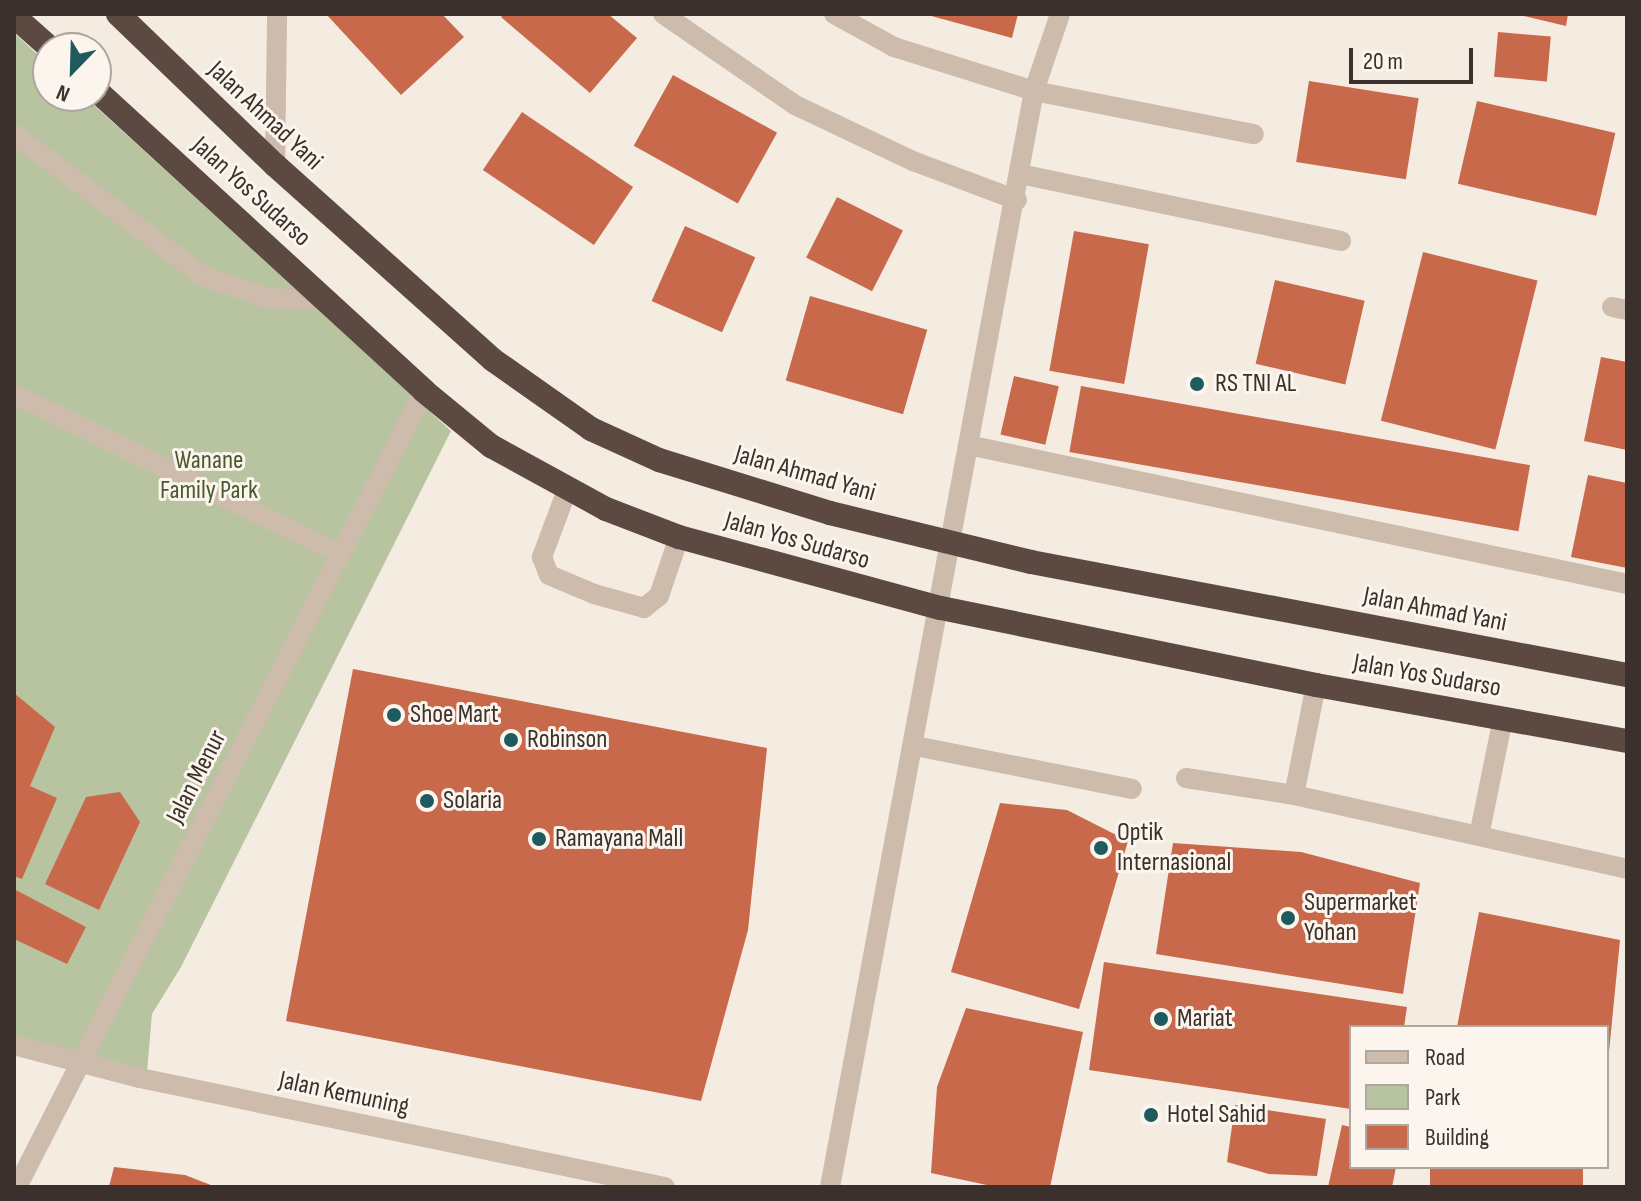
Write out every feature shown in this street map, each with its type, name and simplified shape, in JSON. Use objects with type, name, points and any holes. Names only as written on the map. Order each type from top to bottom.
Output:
[{"type":"highway","name":"Jalan Ahmad Yani","points":[[118,14],[275,165],[493,360],[591,429],[659,460],[830,513],[950,542],[1627,675]]},
{"type":"highway","points":[[14,16],[32,32]]},
{"type":"highway","name":"Jalan Yos Sudarso","points":[[112,104],[424,391],[491,446],[567,490],[679,537],[941,608],[1316,685],[1627,741]]},
{"type":"street","points":[[275,165],[277,14]]},
{"type":"street","points":[[663,14],[795,105],[913,161],[1017,200]]},
{"type":"street","points":[[834,14],[894,47],[1034,91],[1254,134]]},
{"type":"street","points":[[830,1187],[941,608],[968,445],[1017,200],[1034,91],[1060,14]]},
{"type":"street","points":[[14,134],[203,276],[268,298],[329,301]]},
{"type":"street","points":[[1020,174],[1341,241]]},
{"type":"street","name":"Jalan Menur","points":[[17,1187],[424,391]]},
{"type":"street","points":[[14,394],[340,554]]},
{"type":"street","points":[[968,445],[1627,584]]},
{"type":"street","points":[[567,490],[542,557],[549,575],[594,594],[644,608],[659,596],[679,537]]},
{"type":"street","points":[[1294,795],[1316,685]]},
{"type":"street","points":[[1479,836],[1503,718]]},
{"type":"street","points":[[915,746],[1132,789]]},
{"type":"street","points":[[1186,778],[1294,795],[1627,869]]},
{"type":"street","name":"Jalan Kemuning","points":[[14,1045],[81,1064],[665,1187]]},
{"type":"green space","name":"Wanane Family Park","points":[[14,33],[32,49],[32,112],[102,112],[451,431],[181,967],[152,1014],[147,1072],[14,1036]]},
{"type":"building","points":[[326,14],[442,14],[464,37],[401,95]]},
{"type":"building","points":[[504,14],[608,14],[637,38],[590,93],[501,17]]},
{"type":"building","points":[[924,14],[1018,14],[1012,38]]},
{"type":"building","points":[[1515,14],[1568,14],[1566,26]]},
{"type":"building","points":[[1498,32],[1551,37],[1547,81],[1494,77]]},
{"type":"building","points":[[673,75],[777,133],[738,204],[634,146]]},
{"type":"building","points":[[1309,81],[1419,98],[1406,179],[1296,162]]},
{"type":"building","points":[[1477,101],[1615,133],[1596,216],[1458,184]]},
{"type":"building","points":[[522,112],[633,187],[594,245],[483,170]]},
{"type":"building","points":[[837,197],[903,231],[872,291],[806,258]]},
{"type":"building","points":[[685,226],[755,257],[722,332],[652,301]]},
{"type":"building","points":[[1074,231],[1149,244],[1124,384],[1049,371]]},
{"type":"building","points":[[1423,252],[1537,281],[1495,449],[1381,421]]},
{"type":"building","points":[[1275,280],[1365,301],[1345,384],[1256,364]]},
{"type":"building","points":[[810,296],[927,330],[903,414],[786,381]]},
{"type":"building","points":[[1601,357],[1627,362],[1627,450],[1584,441]]},
{"type":"building","points":[[1014,376],[1059,386],[1045,445],[1001,434]]},
{"type":"building","points":[[1081,386],[1530,465],[1518,531],[1069,452]]},
{"type":"building","points":[[1588,475],[1627,483],[1627,568],[1571,557]]},
{"type":"building","name":"Ramayana Mall","points":[[353,669],[767,748],[748,930],[701,1101],[286,1021]]},
{"type":"building","points":[[14,693],[55,727],[30,786],[57,798],[22,879],[14,876]]},
{"type":"building","points":[[120,792],[140,822],[99,910],[45,884],[86,797]]},
{"type":"building","points":[[1000,803],[1067,810],[1128,841],[1079,1009],[951,972]]},
{"type":"building","name":"Supermarket Yohan","points":[[1173,843],[1301,852],[1420,883],[1403,994],[1156,954]]},
{"type":"building","points":[[14,889],[86,927],[67,964],[14,939]]},
{"type":"building","points":[[1479,912],[1620,940],[1609,1052],[1609,1025],[1457,1025]]},
{"type":"building","points":[[1104,962],[1407,1007],[1404,1025],[1349,1025],[1349,1109],[1089,1070]]},
{"type":"building","points":[[966,1008],[1083,1032],[1050,1187],[996,1187],[931,1173],[937,1087]]},
{"type":"building","points":[[1235,1105],[1326,1119],[1317,1176],[1269,1174],[1227,1162]]},
{"type":"building","points":[[1342,1125],[1349,1127],[1349,1169],[1396,1169],[1392,1187],[1328,1187]]},
{"type":"building","points":[[114,1167],[185,1175],[216,1187],[109,1187]]},
{"type":"building","points":[[1430,1169],[1583,1169],[1583,1187],[1430,1187]]},
{"type":"place","name":"RS TNI AL","points":[[1197,384]]},
{"type":"place","name":"Shoe Mart","points":[[394,715]]},
{"type":"place","name":"Robinson","points":[[511,740]]},
{"type":"place","name":"Solaria","points":[[427,801]]},
{"type":"place","name":"Ramayana Mall","points":[[539,839]]},
{"type":"place","name":"Optik Internasional","points":[[1101,848]]},
{"type":"place","name":"Supermarket Yohan","points":[[1288,918]]},
{"type":"place","name":"Mariat","points":[[1161,1019]]},
{"type":"place","name":"Hotel Sahid","points":[[1151,1115]]}]
